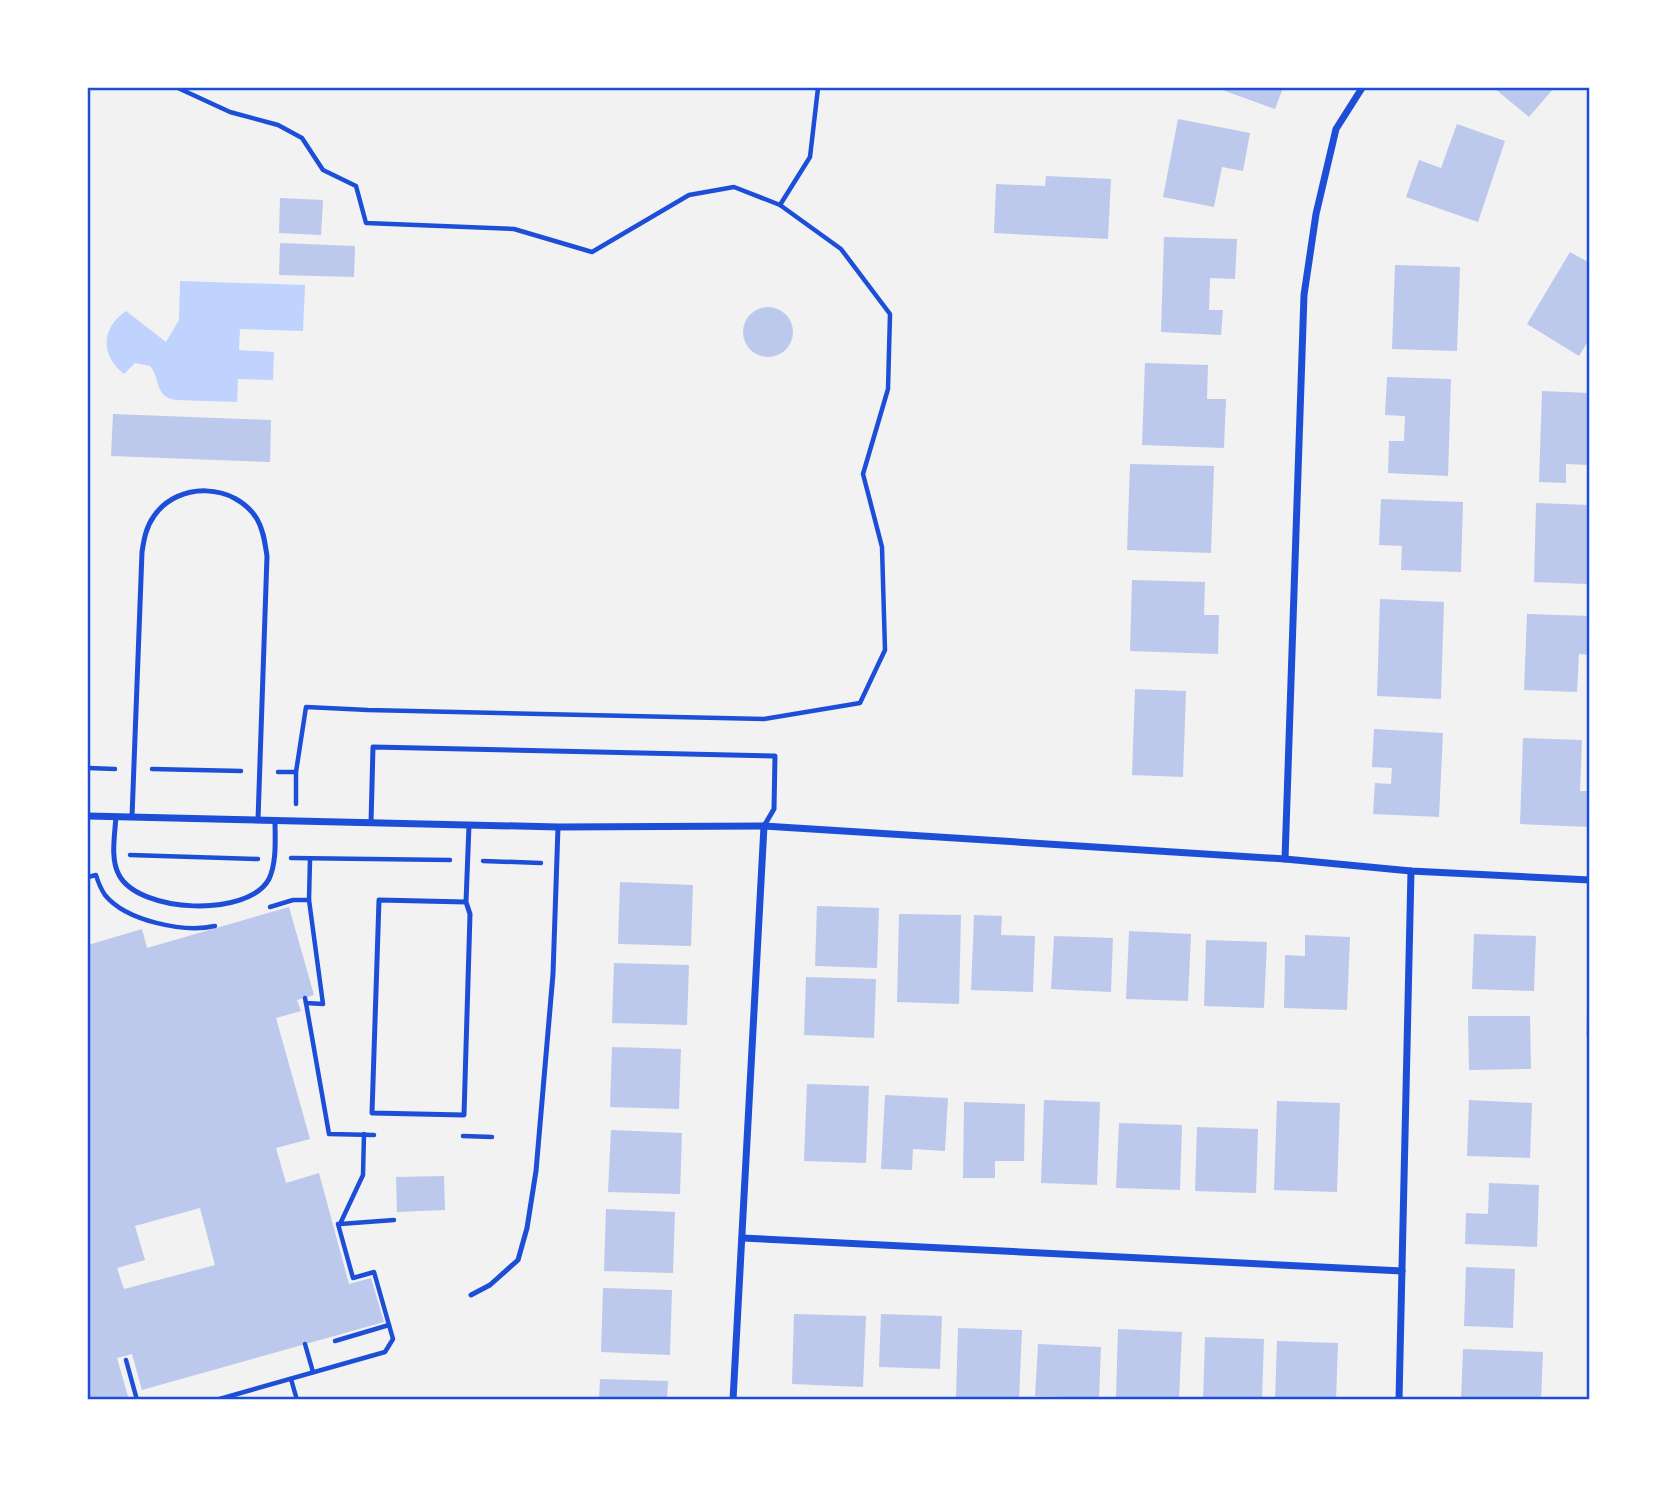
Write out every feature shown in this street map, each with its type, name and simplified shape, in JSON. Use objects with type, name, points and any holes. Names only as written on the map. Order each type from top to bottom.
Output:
[{"type":"street","points":[[1284,859],[1304,295],[1315,214],[1335,129],[1362,88]]},
{"type":"street","points":[[88,816],[558,827],[764,826],[1284,859],[1411,871],[1590,880]]},
{"type":"street","points":[[733,1399],[764,826]]},
{"type":"street","points":[[1399,1399],[1411,871]]},
{"type":"street","points":[[742,1238],[1402,1271]]},
{"type":"lane","points":[[132,817],[142,552],[145,533],[154,515],[169,501],[187,492],[206,490],[226,494],[243,504],[257,519],[265,537],[267,556],[258,820]]},
{"type":"lane","points":[[371,823],[373,747],[775,756],[774,809],[764,826]]},
{"type":"lane","points":[[116,817],[114,855],[118,874],[134,890],[162,901],[195,906],[228,903],[257,891],[268,881],[274,858],[275,820]]},
{"type":"lane","points":[[466,902],[379,900],[372,1113],[464,1115],[470,914],[466,902],[469,825]]},
{"type":"lane","points":[[471,1295],[489,1285],[518,1261],[527,1228],[537,1171],[553,974],[558,827]]},
{"type":"path","points":[[177,88],[230,112],[278,125],[302,138],[323,170],[356,186],[366,223],[514,229],[592,252],[690,195],[734,187],[780,205],[841,249],[890,314],[888,389],[863,474],[882,547],[885,650],[860,703],[764,719],[306,707],[296,772],[295,858]]},
{"type":"path","points":[[780,205],[810,157],[818,88]]},
{"type":"path","points":[[88,768],[296,772]]},
{"type":"path","points":[[114,855],[556,861]]},
{"type":"path","points":[[305,998],[306,1003],[323,1004],[309,900]]},
{"type":"path","points":[[216,1399],[385,1352],[393,1339],[374,1272],[353,1278],[338,1224],[363,1175],[364,1134]]},
{"type":"path","points":[[340,1224],[394,1220]]},
{"type":"path","points":[[335,1341],[389,1325]]},
{"type":"path","points":[[305,1344],[313,1372]]},
{"type":"path","points":[[126,1360],[136,1399]]},
{"type":"path","points":[[291,1379],[296,1399]]},
{"type":"water","points":[[180,281],[305,285],[303,331],[240,329],[239,350],[274,352],[273,380],[238,379],[237,402],[176,400],[164,395],[150,366],[135,363],[124,374],[116,367],[107,350],[108,333],[112,325],[126,311],[166,342],[179,320]]},
{"type":"building","points":[[1217,88],[1283,88],[1275,109]]},
{"type":"building","points":[[1494,88],[1554,88],[1529,117]]},
{"type":"building","points":[[1178,119],[1250,133],[1243,171],[1222,167],[1214,207],[1163,197]]},
{"type":"building","points":[[1457,124],[1505,141],[1478,222],[1406,197],[1419,160],[1441,168]]},
{"type":"building","points":[[1046,176],[1111,179],[1108,239],[994,233],[996,184],[1045,186]]},
{"type":"building","points":[[280,198],[323,200],[321,235],[279,233]]},
{"type":"building","points":[[1164,237],[1237,239],[1235,279],[1210,278],[1209,310],[1223,310],[1221,335],[1161,332]]},
{"type":"building","points":[[280,243],[355,246],[354,277],[279,275]]},
{"type":"building","points":[[1570,252],[1590,263],[1590,338],[1579,356],[1527,324]]},
{"type":"building","points":[[1395,265],[1460,267],[1457,351],[1392,349]]},
{"type":"building","points":[[768,307],[786,314],[793,332],[786,350],[768,357],[750,350],[743,332],[750,314]]},
{"type":"building","points":[[1145,363],[1208,365],[1207,399],[1226,399],[1224,448],[1142,445]]},
{"type":"building","points":[[1387,377],[1451,379],[1448,476],[1388,473],[1389,441],[1404,441],[1405,416],[1385,415]]},
{"type":"building","points":[[1542,391],[1590,393],[1589,465],[1566,464],[1566,483],[1539,482]]},
{"type":"building","points":[[113,414],[271,420],[270,462],[111,456]]},
{"type":"building","points":[[1130,464],[1214,466],[1211,553],[1127,550]]},
{"type":"building","points":[[1381,499],[1463,502],[1461,572],[1401,570],[1402,546],[1379,545]]},
{"type":"building","points":[[1536,503],[1590,505],[1587,584],[1534,582]]},
{"type":"building","points":[[1132,580],[1205,582],[1204,615],[1219,615],[1218,654],[1130,651]]},
{"type":"building","points":[[1380,599],[1444,602],[1441,699],[1377,696]]},
{"type":"building","points":[[1527,614],[1590,616],[1590,655],[1579,654],[1577,692],[1524,690]]},
{"type":"building","points":[[1135,689],[1186,691],[1183,777],[1132,775]]},
{"type":"building","points":[[1374,729],[1443,733],[1439,817],[1373,814],[1375,783],[1391,784],[1392,768],[1372,767]]},
{"type":"building","points":[[1523,738],[1582,740],[1580,791],[1590,791],[1590,827],[1520,824]]},
{"type":"building","points":[[620,882],[693,885],[691,946],[618,944]]},
{"type":"building","points":[[817,906],[879,908],[877,968],[815,966]]},
{"type":"building","points":[[289,907],[314,995],[297,1000],[301,1011],[276,1018],[310,1139],[276,1148],[286,1183],[319,1173],[349,1284],[371,1278],[384,1322],[142,1390],[132,1354],[117,1358],[129,1400],[88,1400],[88,945],[142,929],[147,948]],"holes":[[[200,1208],[215,1265],[124,1289],[117,1268],[145,1260],[135,1226]]]},
{"type":"building","points":[[899,914],[961,915],[959,1004],[897,1002]]},
{"type":"building","points":[[974,915],[1002,916],[1001,935],[1035,936],[1033,992],[971,990]]},
{"type":"building","points":[[1129,931],[1191,934],[1188,1001],[1126,999]]},
{"type":"building","points":[[1474,934],[1536,936],[1534,991],[1472,989]]},
{"type":"building","points":[[1305,935],[1350,937],[1347,1010],[1284,1008],[1285,955],[1305,956]]},
{"type":"building","points":[[1054,936],[1113,938],[1111,992],[1051,989]]},
{"type":"building","points":[[1206,940],[1267,942],[1264,1008],[1204,1006]]},
{"type":"building","points":[[614,963],[689,965],[687,1025],[612,1023]]},
{"type":"building","points":[[806,977],[876,979],[874,1038],[804,1035]]},
{"type":"building","points":[[1587,1006],[1590,1006],[1590,1036],[1586,1036]]},
{"type":"building","points":[[1468,1016],[1530,1016],[1531,1069],[1469,1070]]},
{"type":"building","points":[[612,1047],[681,1049],[679,1109],[610,1107]]},
{"type":"building","points":[[807,1084],[869,1086],[866,1163],[804,1161]]},
{"type":"building","points":[[885,1095],[948,1098],[945,1151],[913,1149],[912,1170],[881,1169]]},
{"type":"building","points":[[1044,1100],[1100,1102],[1097,1185],[1041,1183]]},
{"type":"building","points":[[1469,1100],[1532,1103],[1530,1158],[1467,1156]]},
{"type":"building","points":[[1277,1101],[1340,1103],[1337,1192],[1274,1190]]},
{"type":"building","points":[[964,1102],[1025,1104],[1024,1161],[995,1161],[995,1178],[963,1178]]},
{"type":"building","points":[[1119,1123],[1182,1125],[1180,1190],[1116,1188]]},
{"type":"building","points":[[1197,1127],[1258,1129],[1256,1193],[1195,1191]]},
{"type":"building","points":[[611,1130],[682,1133],[680,1194],[608,1192]]},
{"type":"building","points":[[444,1176],[445,1210],[397,1212],[396,1177]]},
{"type":"building","points":[[1489,1183],[1539,1185],[1537,1247],[1465,1244],[1466,1213],[1488,1214]]},
{"type":"building","points":[[606,1209],[675,1212],[673,1273],[604,1271]]},
{"type":"building","points":[[1466,1267],[1515,1269],[1513,1328],[1464,1326]]},
{"type":"building","points":[[603,1288],[672,1290],[670,1355],[601,1352]]},
{"type":"building","points":[[794,1314],[866,1316],[863,1387],[792,1384]]},
{"type":"building","points":[[881,1314],[942,1316],[940,1369],[879,1367]]},
{"type":"building","points":[[958,1328],[1022,1330],[1019,1400],[956,1398]]},
{"type":"building","points":[[1118,1329],[1182,1332],[1179,1399],[1116,1397]]},
{"type":"building","points":[[1205,1337],[1264,1339],[1262,1400],[1203,1400]]},
{"type":"building","points":[[1277,1341],[1338,1343],[1336,1400],[1275,1400]]},
{"type":"building","points":[[1038,1344],[1101,1347],[1099,1398],[1035,1396]]},
{"type":"building","points":[[1463,1349],[1543,1352],[1541,1400],[1461,1400]]},
{"type":"building","points":[[600,1379],[668,1381],[667,1400],[599,1400]]}]
